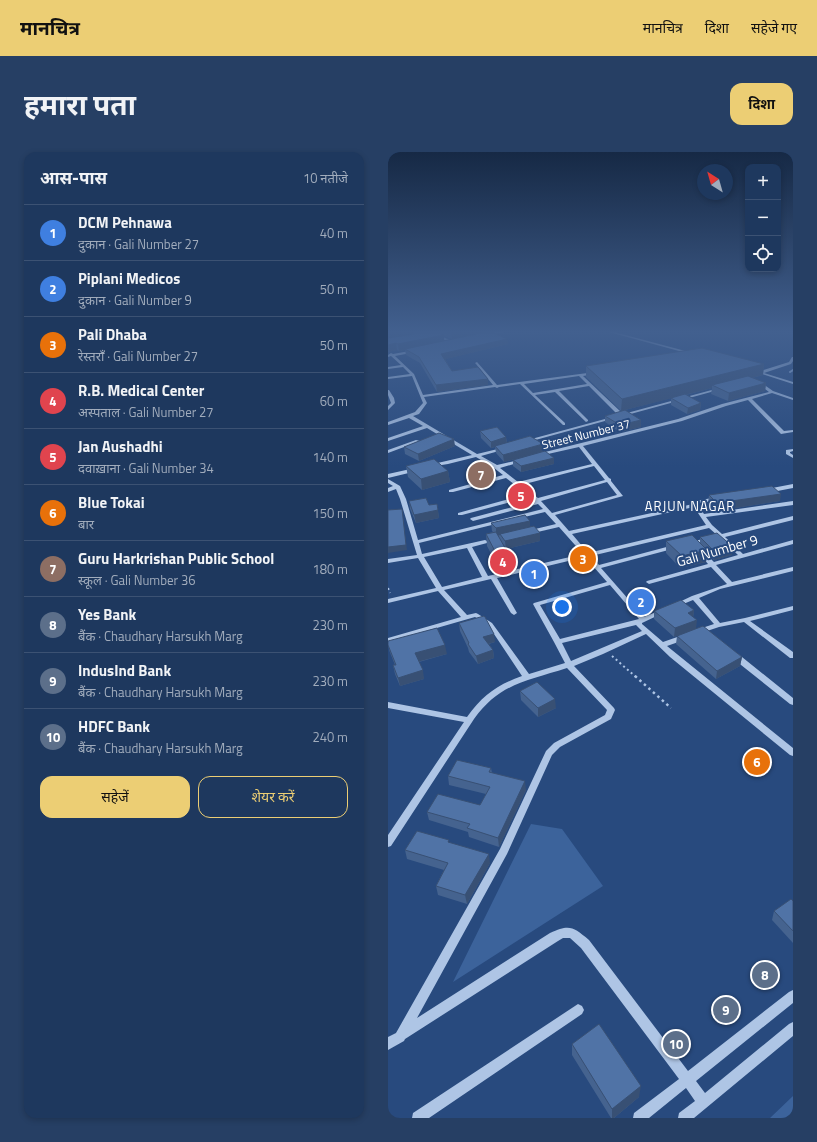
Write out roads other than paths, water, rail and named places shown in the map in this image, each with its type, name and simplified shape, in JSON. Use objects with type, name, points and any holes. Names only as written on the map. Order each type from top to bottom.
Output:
[{"type":"street","points":[[388,424],[409,416],[423,408],[425,403],[414,377]]},
{"type":"street","points":[[488,377],[496,387]]},
{"type":"street","points":[[422,396],[567,377]]},
{"type":"street","points":[[582,377],[619,414]]},
{"type":"street","points":[[778,377],[793,382]]},
{"type":"street","points":[[755,382],[772,392],[793,399]]},
{"type":"street","points":[[522,384],[562,424]]},
{"type":"street","points":[[533,394],[591,385]]},
{"type":"street","points":[[521,443],[726,387]]},
{"type":"street","points":[[556,390],[586,421]]},
{"type":"street","points":[[388,391],[393,403],[388,409]]},
{"type":"street","name":"Street Number 37","points":[[533,457],[680,420],[724,405],[772,392]]},
{"type":"street","points":[[749,398],[783,433],[793,431]]},
{"type":"street","points":[[409,416],[441,433],[496,467],[538,501],[611,583],[641,621],[639,625],[793,753]]},
{"type":"street","points":[[388,440],[427,426]]},
{"type":"street","points":[[434,435],[441,433]]},
{"type":"street","points":[[388,452],[421,440]]},
{"type":"street","points":[[550,515],[620,496],[580,445]]},
{"type":"street","points":[[388,476],[477,456],[506,447]]},
{"type":"street","points":[[793,450],[788,451],[788,454],[793,457]]},
{"type":"street","name":"Street Number 37","points":[[496,467],[527,459]]},
{"type":"street","points":[[518,484],[596,464]]},
{"type":"street","points":[[451,491],[507,476]]},
{"type":"street","points":[[473,519],[608,480]]},
{"type":"street","points":[[388,481],[397,486],[403,499],[420,556],[440,589],[466,618]]},
{"type":"street","points":[[388,490],[397,486]]},
{"type":"street","points":[[762,491],[793,486]]},
{"type":"street","points":[[460,514],[531,495]]},
{"type":"street","points":[[568,533],[694,505],[698,502],[724,498]]},
{"type":"street","points":[[702,516],[793,503]]},
{"type":"street","points":[[694,505],[710,526],[742,556]]},
{"type":"street","points":[[415,542],[546,510]]},
{"type":"street","points":[[597,567],[793,518]]},
{"type":"street","points":[[525,533],[560,525]]},
{"type":"street","points":[[388,601],[587,556],[710,526]]},
{"type":"street","points":[[388,561],[420,556],[485,542]]},
{"type":"street","name":"Gali Number 9","points":[[649,582],[793,542]]},
{"type":"street","points":[[692,543],[731,585]]},
{"type":"street","points":[[469,546],[514,613]]},
{"type":"street","points":[[558,642],[641,621],[694,597],[731,585],[793,569]]},
{"type":"street","points":[[400,1037],[504,851],[549,753],[557,745],[608,717],[611,713],[611,710],[569,665],[558,642],[536,604],[611,583]]},
{"type":"street","points":[[694,597],[718,625]]},
{"type":"street","points":[[662,645],[706,632],[718,625],[793,608]]},
{"type":"street","points":[[388,640],[476,615],[490,624],[527,677]]},
{"type":"street","points":[[745,620],[793,656]]},
{"type":"street","points":[[388,843],[484,701],[496,692],[527,677],[569,665],[607,651],[647,631]]},
{"type":"street","points":[[727,649],[793,702]]},
{"type":"street","points":[[388,705],[470,720]]},
{"type":"street","points":[[388,1044],[554,937],[572,933],[585,944],[704,1102]]},
{"type":"street","points":[[640,1118],[793,996]]},
{"type":"street","points":[[418,1118],[578,1010]]},
{"type":"street","points":[[684,1118],[793,1028]]},
{"type":"place","name":"Guru Harkrishan Public School","points":[[481,475]]},
{"type":"place","name":"Jan Aushadhi","points":[[521,496]]},
{"type":"place","name":"Pali Dhaba","points":[[583,559]]},
{"type":"place","name":"R.B. Medical Center","points":[[503,562]]},
{"type":"place","name":"DCM Pehnawa","points":[[534,574]]},
{"type":"place","name":"Piplani Medicos","points":[[641,602]]},
{"type":"place","name":"Blue Tokai","points":[[757,762]]},
{"type":"place","name":"Yes Bank","points":[[765,975]]},
{"type":"place","name":"IndusInd Bank","points":[[726,1010]]},
{"type":"place","name":"HDFC Bank","points":[[676,1044]]},
{"type":"district","name":"ARJUN NAGAR","points":[[690,506]]}]
